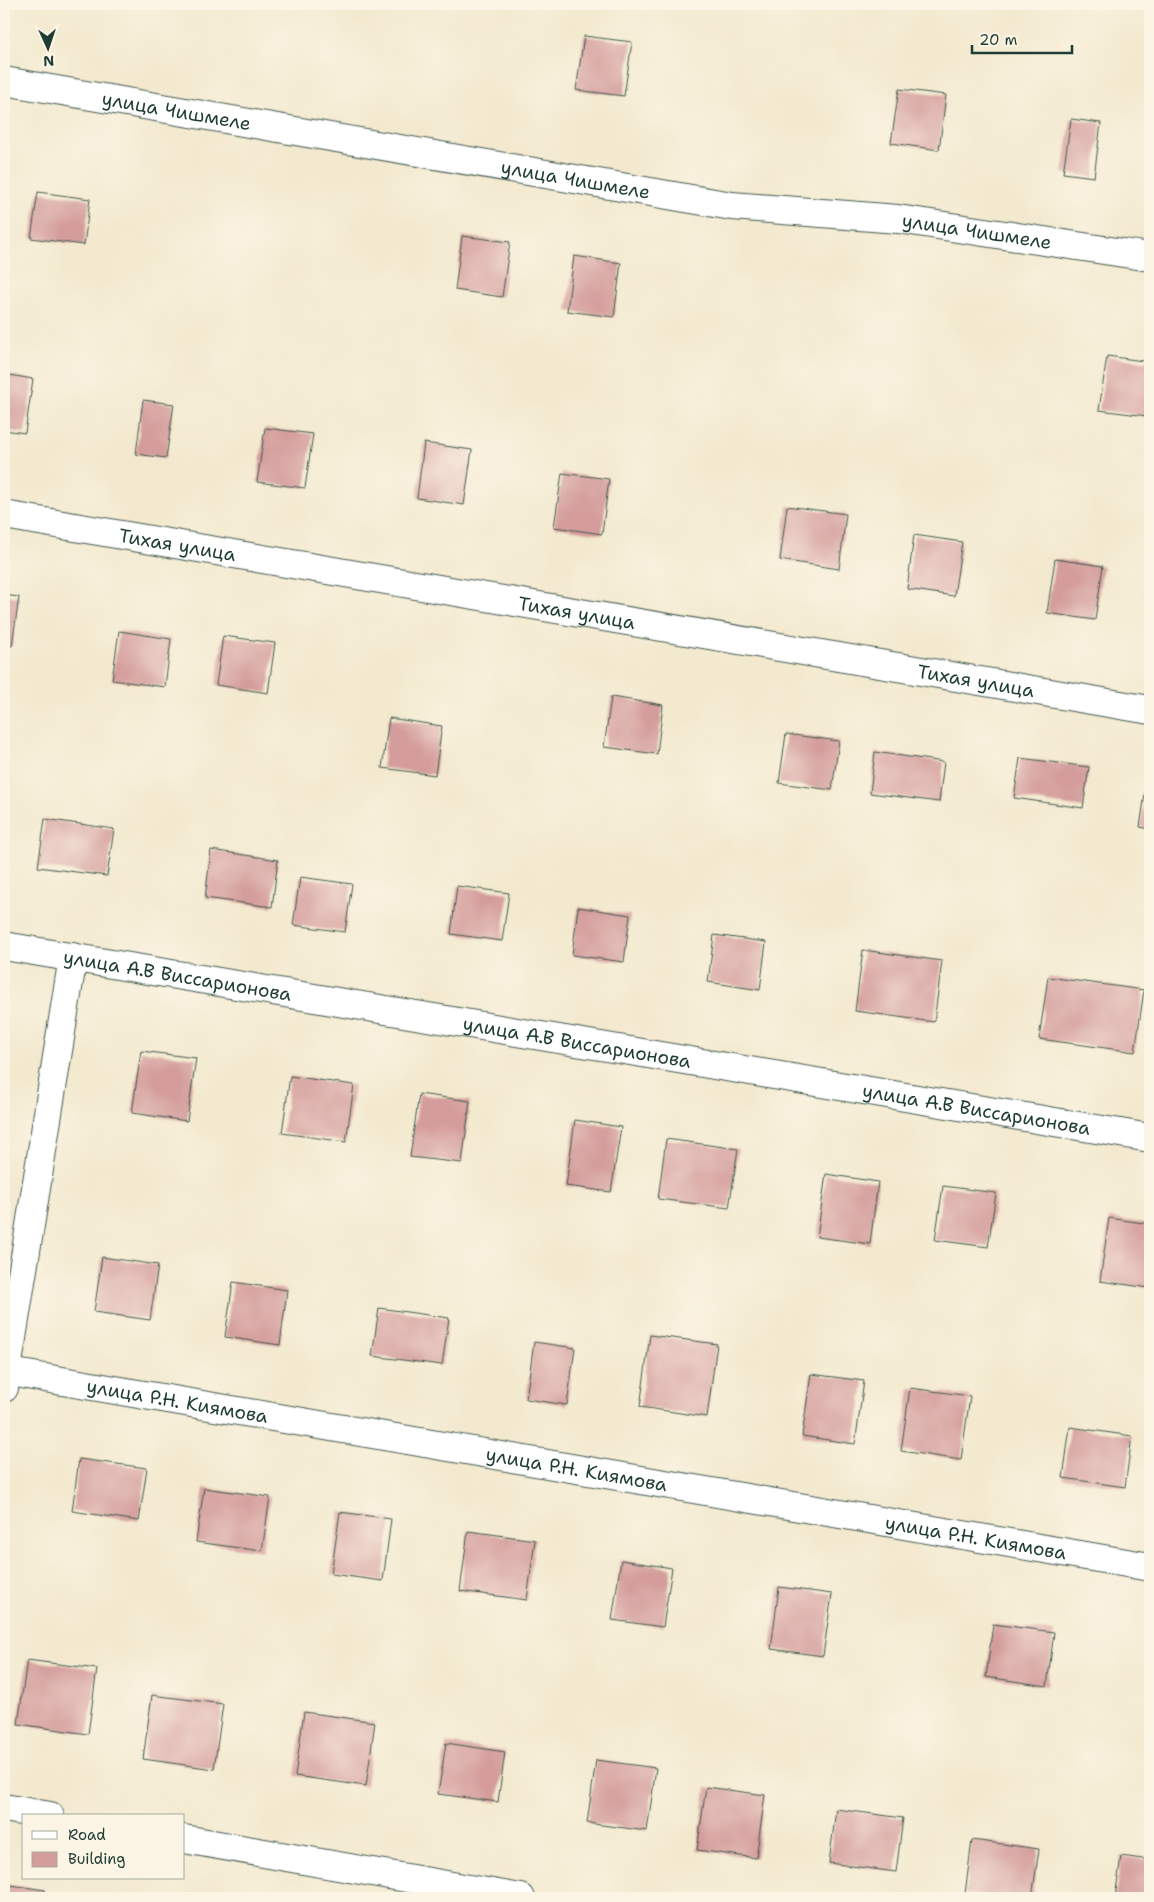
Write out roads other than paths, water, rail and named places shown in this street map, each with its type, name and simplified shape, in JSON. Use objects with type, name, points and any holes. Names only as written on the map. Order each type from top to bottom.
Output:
[{"type":"street","name":"улица Чишмеле","points":[[4,81],[732,206],[898,219],[1150,257]]},
{"type":"street","name":"Тихая улица","points":[[4,515],[1150,710]]},
{"type":"street","name":"улица А.В Виссарионова","points":[[4,946],[1150,1138]]},
{"type":"street","points":[[5,1377],[73,957]]},
{"type":"street","name":"улица Р.Н. Киямова","points":[[5,1377],[1150,1567]]},
{"type":"street","points":[[4,1808],[38,1814]]},
{"type":"street","points":[[185,1839],[521,1898]]}]
